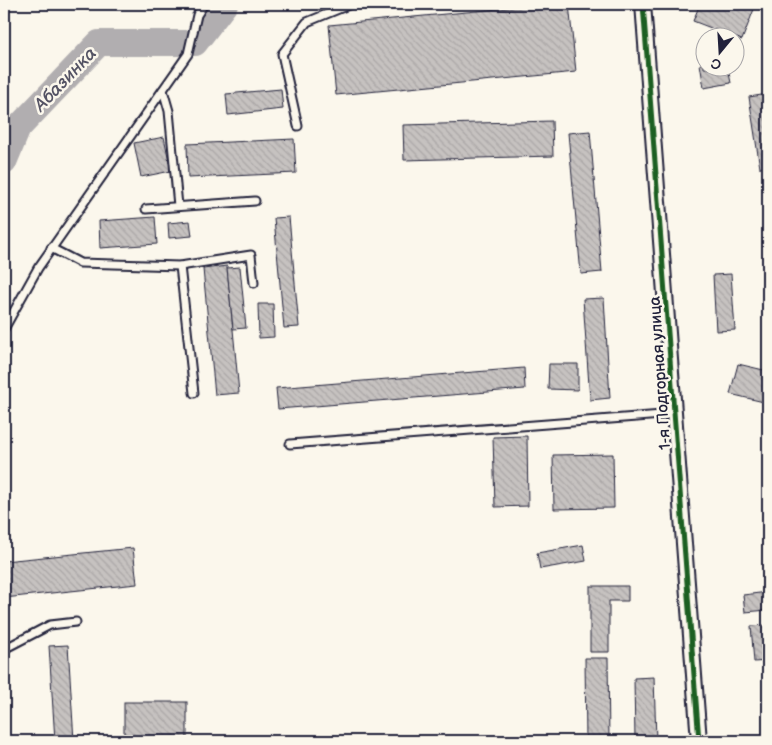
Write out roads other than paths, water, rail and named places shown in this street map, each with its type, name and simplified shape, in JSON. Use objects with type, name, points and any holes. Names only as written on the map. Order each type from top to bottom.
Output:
[{"type":"street","name":"1-я Подгорная улица","points":[[643,4],[699,741]]},
{"type":"lane","points":[[4,329],[51,248],[188,54],[196,15],[204,4]]},
{"type":"lane","points":[[298,126],[282,54],[307,22],[351,4]]},
{"type":"lane","points":[[163,90],[169,111],[178,206]]},
{"type":"lane","points":[[146,210],[255,201]]},
{"type":"lane","points":[[51,248],[80,263],[180,266],[251,255],[254,283]]},
{"type":"lane","points":[[180,266],[194,393]]},
{"type":"lane","points":[[290,444],[675,414]]},
{"type":"lane","points":[[4,649],[50,626],[76,622]]},
{"type":"waterway","name":"Абазинка","points":[[4,162],[18,128],[99,43],[195,43],[225,4]]}]
